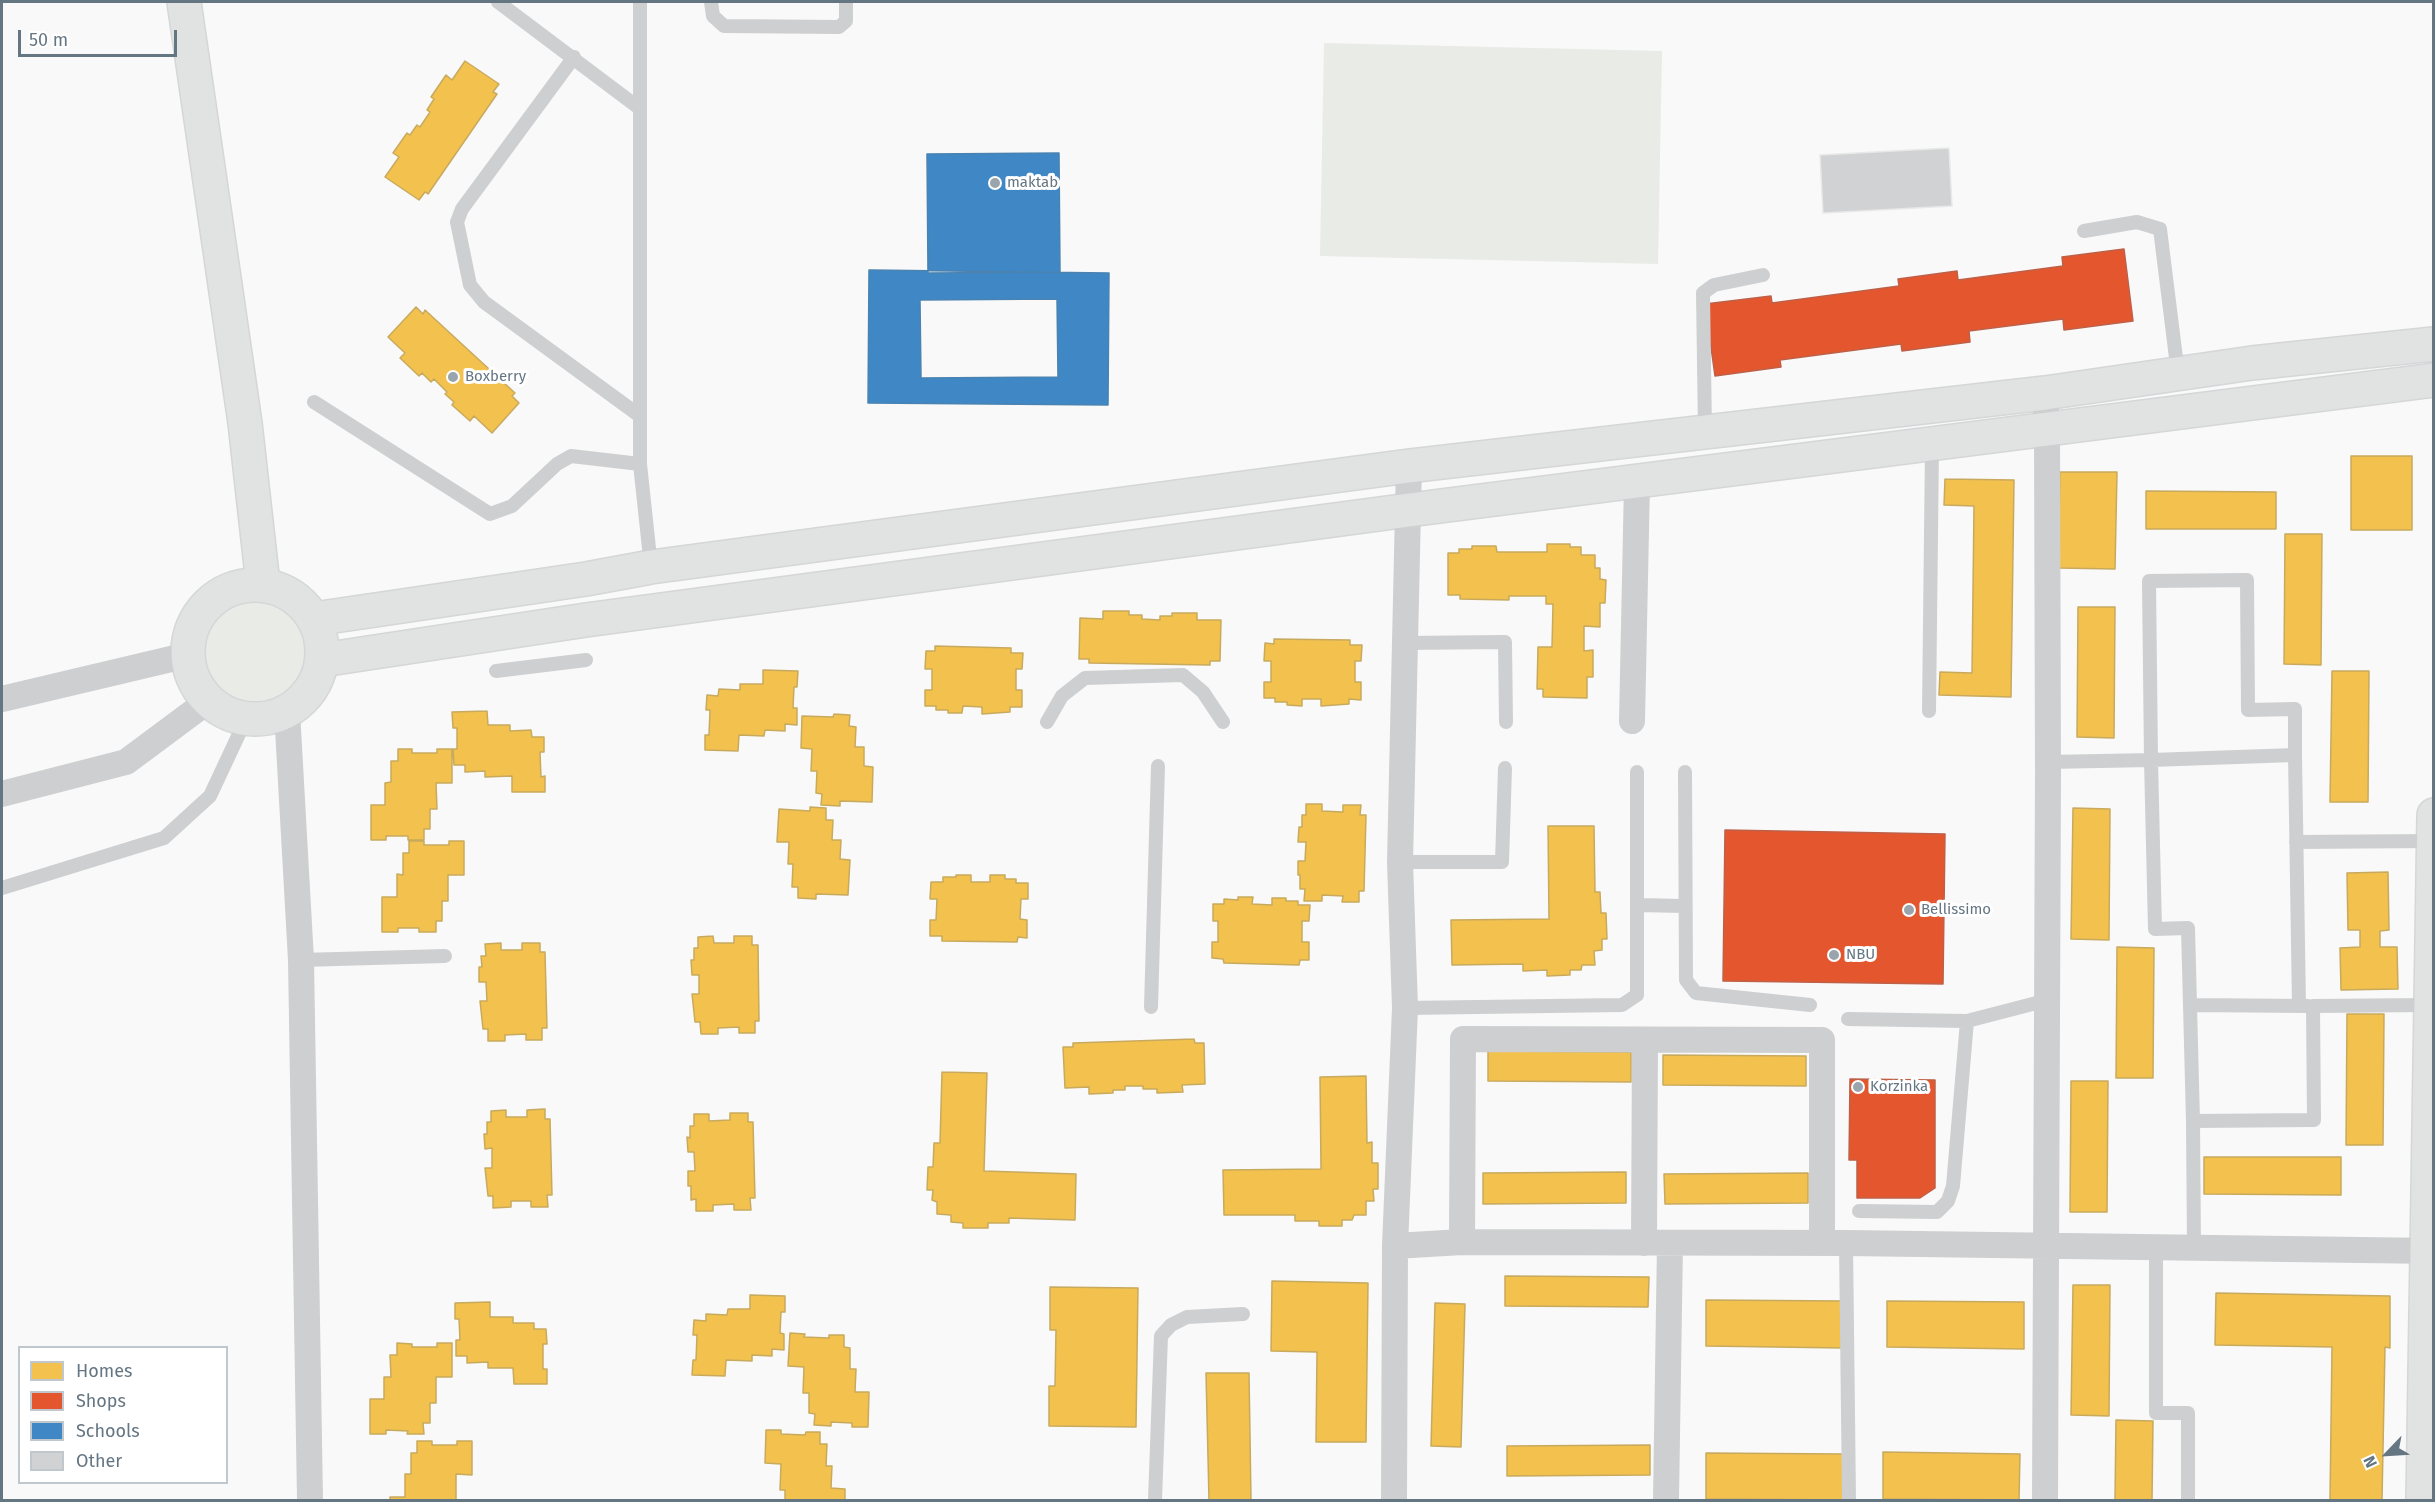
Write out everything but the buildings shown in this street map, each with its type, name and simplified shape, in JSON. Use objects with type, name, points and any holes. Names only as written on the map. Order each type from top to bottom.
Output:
[{"type":"street","points":[[184,2],[245,423],[263,584]]},
{"type":"street","points":[[314,619],[586,579],[651,567],[1409,466],[2045,393],[2252,363],[2433,344]]},
{"type":"street","points":[[2252,363],[2258,404]]},
{"type":"street","points":[[322,660],[586,620],[1409,510],[1932,446],[2433,380]]},
{"type":"street","points":[[2045,393],[2048,762],[2045,1500]]},
{"type":"street","points":[[1394,1500],[1395,1246],[1405,1008],[1400,862],[1409,466]]},
{"type":"street","points":[[1632,721],[1637,483]]},
{"type":"street","points":[[263,584],[284,590],[301,602],[314,619],[321,639],[322,660],[316,681],[304,699],[287,711],[267,719],[246,719],[226,713],[208,701],[195,684],[188,664],[187,643],[193,622],[205,605],[222,592],[242,585],[263,584]]},
{"type":"street","points":[[2,699],[188,655]]},
{"type":"street","points":[[2,794],[126,762],[208,701]]},
{"type":"street","points":[[287,711],[301,960],[310,1500]]},
{"type":"street","points":[[2423,1500],[2430,1251],[2433,815]]},
{"type":"street","points":[[1462,1242],[1463,1038],[1822,1040],[1834,1243]]},
{"type":"street","points":[[1644,1243],[1645,1040]]},
{"type":"street","points":[[1395,1246],[1462,1242],[1834,1243],[2430,1251]]},
{"type":"street","points":[[1666,1500],[1670,1243]]},
{"type":"lane","points":[[498,2],[639,108]]},
{"type":"lane","points":[[640,2],[640,464],[651,567]]},
{"type":"lane","points":[[711,2],[713,16],[724,26],[828,27],[839,27],[846,21],[846,2]]},
{"type":"lane","points":[[574,57],[462,209],[457,222],[470,285],[484,302],[640,416]]},
{"type":"lane","points":[[2084,231],[2137,222],[2160,229],[2178,374]]},
{"type":"lane","points":[[1706,432],[1703,293],[1714,285],[1763,275]]},
{"type":"lane","points":[[314,402],[490,514],[512,506],[557,464],[571,456],[640,464]]},
{"type":"lane","points":[[1929,711],[1932,446]]},
{"type":"lane","points":[[2193,1121],[2314,1120],[2296,842],[2295,710],[2248,710],[2247,580],[2149,580],[2155,929],[2188,928],[2194,1248]]},
{"type":"lane","points":[[1404,643],[1505,642],[1506,722]]},
{"type":"lane","points":[[496,671],[586,660]]},
{"type":"lane","points":[[1047,722],[1062,696],[1085,678],[1183,675],[1203,692],[1223,722]]},
{"type":"lane","points":[[2,888],[164,838],[210,796],[246,719]]},
{"type":"lane","points":[[2048,762],[2295,755]]},
{"type":"lane","points":[[1151,1007],[1158,766]]},
{"type":"lane","points":[[1400,862],[1502,862],[1505,768]]},
{"type":"lane","points":[[1405,1008],[1622,1005],[1637,995],[1636,772]]},
{"type":"lane","points":[[1685,772],[1686,980],[1696,993],[1810,1005]]},
{"type":"lane","points":[[2296,842],[2433,841]]},
{"type":"lane","points":[[1637,905],[1684,906]]},
{"type":"lane","points":[[301,960],[445,956]]},
{"type":"lane","points":[[1848,1019],[1967,1021],[2048,1000]]},
{"type":"lane","points":[[2190,1005],[2430,1005]]},
{"type":"lane","points":[[1859,1211],[1937,1212],[1948,1201],[1953,1186],[1967,1021]]},
{"type":"lane","points":[[1834,1243],[1849,1500]]},
{"type":"lane","points":[[2156,1248],[2156,1413],[2188,1413],[2188,1500]]},
{"type":"lane","points":[[1155,1500],[1161,1336],[1171,1324],[1187,1317],[1243,1314]]},
{"type":"shaded area","points":[[1324,43],[1662,51],[1658,264],[1320,256]]},
{"type":"shaded area","points":[[256,601],[275,605],[292,616],[303,633],[307,652],[303,671],[292,688],[275,699],[256,703],[237,699],[220,688],[209,671],[205,652],[209,633],[220,616],[237,605]]},
{"type":"place","name":"maktab","points":[[995,183]]},
{"type":"place","name":"Boxberry","points":[[453,377]]},
{"type":"place","name":"Bellissimo","points":[[1909,910]]},
{"type":"place","name":"NBU","points":[[1834,955]]},
{"type":"place","name":"Korzinka","points":[[1858,1087]]}]
